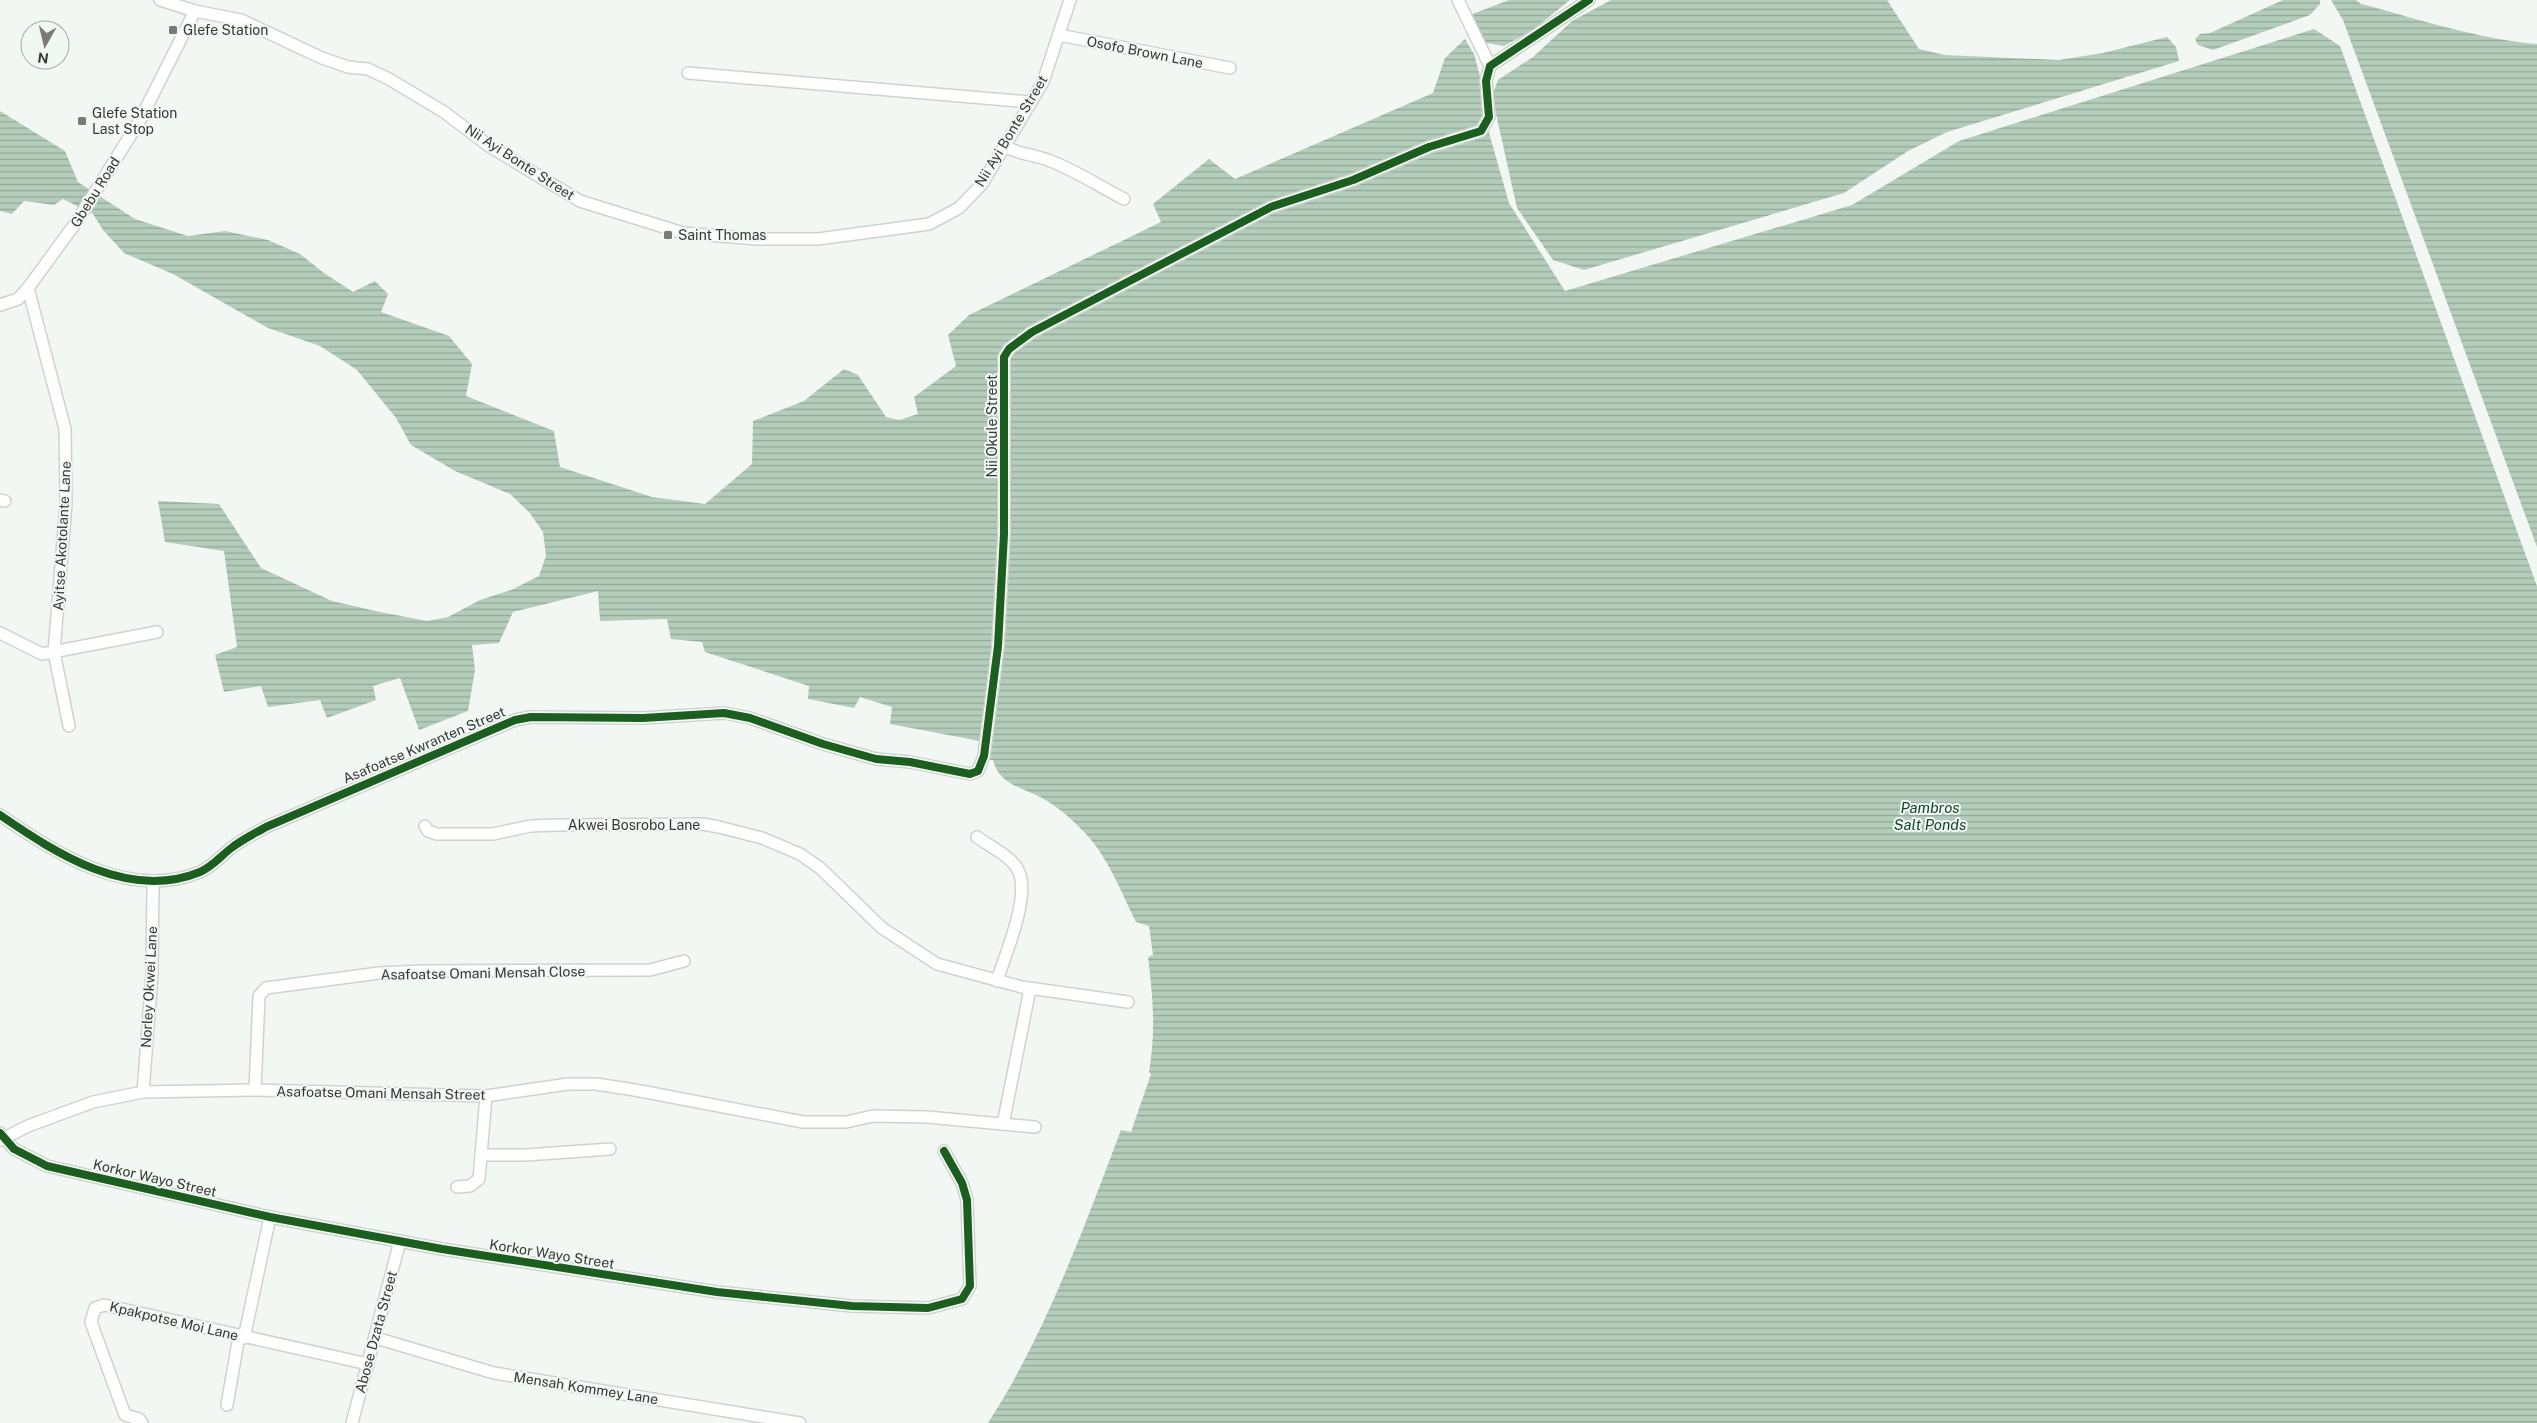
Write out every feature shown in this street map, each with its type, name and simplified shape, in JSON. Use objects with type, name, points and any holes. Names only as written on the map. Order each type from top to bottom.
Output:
[{"type":"street","name":"Nii Ayi Bonte Street","points":[[160,0],[195,11],[241,20],[322,58],[348,67],[368,69],[389,79],[444,112],[489,146],[580,201],[683,233],[757,239],[818,239],[929,224],[959,208],[982,184],[1043,82],[1070,0]]},
{"type":"street","points":[[1458,0],[1490,66],[1588,0]]},
{"type":"street","name":"Gbebu Road","points":[[0,305],[18,299],[77,221],[144,114],[195,11]]},
{"type":"street","name":"Osofo Brown Lane","points":[[1059,35],[1230,68]]},
{"type":"street","name":"Nii Okule Street","points":[[978,771],[984,756],[998,646],[1004,534],[1004,357],[1009,349],[1032,332],[1271,207],[1353,180],[1429,147],[1481,131],[1489,117],[1486,80],[1490,66]]},
{"type":"street","points":[[688,73],[1031,102]]},
{"type":"street","points":[[1005,146],[1018,154],[1047,159],[1124,199]]},
{"type":"street","name":"Ayitse Akotolante Lane","points":[[28,288],[65,429],[67,445],[66,504],[54,652],[69,726]]},
{"type":"street","points":[[0,633],[42,654],[157,632]]},
{"type":"street","name":"Asafoatse Kwranten Street","points":[[0,815],[68,857],[110,875],[153,882],[176,880],[202,871],[219,860],[240,842],[266,827],[515,720],[531,717],[643,718],[724,713],[750,718],[823,744],[876,759],[970,774],[978,771]]},
{"type":"street","name":"Akwei Bosrobo Lane","points":[[425,826],[428,831],[437,834],[493,834],[530,826],[702,824],[762,838],[800,854],[820,868],[882,928],[936,964],[1030,988],[1128,1002]]},
{"type":"street","points":[[977,837],[1013,863],[1019,872],[1020,903],[997,981]]},
{"type":"street","name":"Norley Okwei Lane","points":[[143,1092],[152,975],[153,882]]},
{"type":"street","name":"Asafoatse Omani Mensah Close","points":[[255,1090],[259,996],[266,988],[379,973],[650,970],[684,961]]},
{"type":"street","points":[[1003,1124],[1030,988]]},
{"type":"street","name":"Asafoatse Omani Mensah Street","points":[[1,1137],[93,1102],[143,1092],[255,1090],[486,1096],[568,1084],[596,1084],[809,1122],[846,1122],[873,1116],[927,1117],[1035,1127]]},
{"type":"street","points":[[457,1187],[470,1186],[479,1180],[486,1096]]},
{"type":"street","name":"Korkor Wayo Street","points":[[1,1137],[14,1149],[47,1166],[270,1217],[400,1241],[717,1292],[852,1306],[941,1306],[962,1299],[970,1286],[968,1200],[962,1183],[944,1151]]},
{"type":"street","points":[[481,1155],[526,1155],[610,1149]]},
{"type":"street","name":"Kpakpotse Moi Lane","points":[[142,1423],[139,1419],[125,1415],[91,1322],[95,1308],[104,1305],[242,1337],[270,1217]]},
{"type":"street","name":"Abose Dzata Street","points":[[352,1423],[376,1338],[400,1241]]},
{"type":"street","points":[[227,1405],[242,1337],[368,1364]]},
{"type":"street","name":"Mensah Kommey Lane","points":[[376,1338],[494,1373],[800,1423]]},
{"type":"water","points":[[1509,0],[1570,0],[1533,30],[1504,46],[1481,42],[1470,15]]},
{"type":"water","points":[[1611,0],[1887,0],[1919,49],[1945,55],[2059,60],[2103,53],[2167,37],[2176,47],[2179,61],[1947,132],[1908,151],[1844,193],[1584,270],[1553,260],[1517,208],[1492,96],[1498,80],[1533,57],[1572,21]]},
{"type":"water","points":[[2283,0],[2320,0],[2320,4],[2310,15],[2213,50],[2198,45],[2195,39],[2200,34],[2210,33]]},
{"type":"water","points":[[2331,0],[2356,0],[2361,4],[2470,33],[2537,44],[2537,547],[2343,20]]},
{"type":"water","name":"Pambros Salt Ponds","points":[[2314,29],[2340,46],[2537,586],[2537,1423],[988,1423],[1009,1389],[1046,1317],[1078,1243],[1121,1130],[1131,1132],[1151,1074],[1149,1072],[1153,1015],[1148,957],[1153,955],[1149,926],[1136,922],[1106,861],[1090,839],[1073,820],[1052,804],[1006,780],[996,769],[993,760],[978,759],[980,741],[890,724],[892,707],[860,697],[854,708],[808,699],[809,686],[705,652],[702,642],[671,639],[667,619],[600,621],[598,591],[513,612],[499,643],[472,645],[475,670],[468,711],[419,730],[400,678],[373,686],[376,700],[327,718],[320,700],[268,707],[261,686],[224,692],[215,655],[237,647],[224,551],[165,542],[158,501],[219,504],[261,568],[332,601],[427,621],[448,617],[480,600],[511,590],[539,576],[546,556],[543,532],[529,512],[510,494],[455,471],[411,445],[396,418],[357,370],[320,346],[268,328],[173,274],[124,253],[103,230],[93,214],[63,199],[54,205],[24,201],[12,214],[0,211],[0,111],[65,151],[78,182],[135,219],[188,236],[225,231],[268,240],[300,254],[353,292],[375,281],[388,294],[381,312],[449,336],[472,364],[466,396],[554,431],[560,467],[652,497],[705,504],[752,464],[753,421],[804,401],[844,369],[858,375],[886,417],[899,420],[918,414],[914,397],[956,366],[948,335],[969,315],[1161,222],[1153,204],[1209,159],[1235,179],[1433,93],[1445,58],[1465,39],[1474,54],[1480,76],[1486,122],[1509,203],[1565,291],[1852,205],[1959,141]]},
{"type":"cycle path","points":[[0,815],[45,844],[95,869],[121,877],[147,881],[173,879],[205,870],[234,846],[266,827],[515,720],[531,717],[643,718],[724,713],[750,718],[823,744],[876,759],[910,762],[970,774],[978,771],[984,756],[998,646],[1004,534],[1004,357],[1009,349],[1032,332],[1271,207],[1353,180],[1429,147],[1481,131],[1489,117],[1486,81],[1490,66],[1589,0]]},
{"type":"cycle path","points":[[0,1133],[14,1149],[47,1166],[270,1217],[442,1249],[717,1292],[852,1306],[928,1308],[962,1299],[970,1286],[967,1200],[962,1183],[944,1151]]},
{"type":"place","name":"Glefe Station","points":[[173,30]]},
{"type":"place","name":"Glefe Station Last Stop","points":[[82,121]]},
{"type":"place","name":"Saint Thomas","points":[[668,235]]}]
